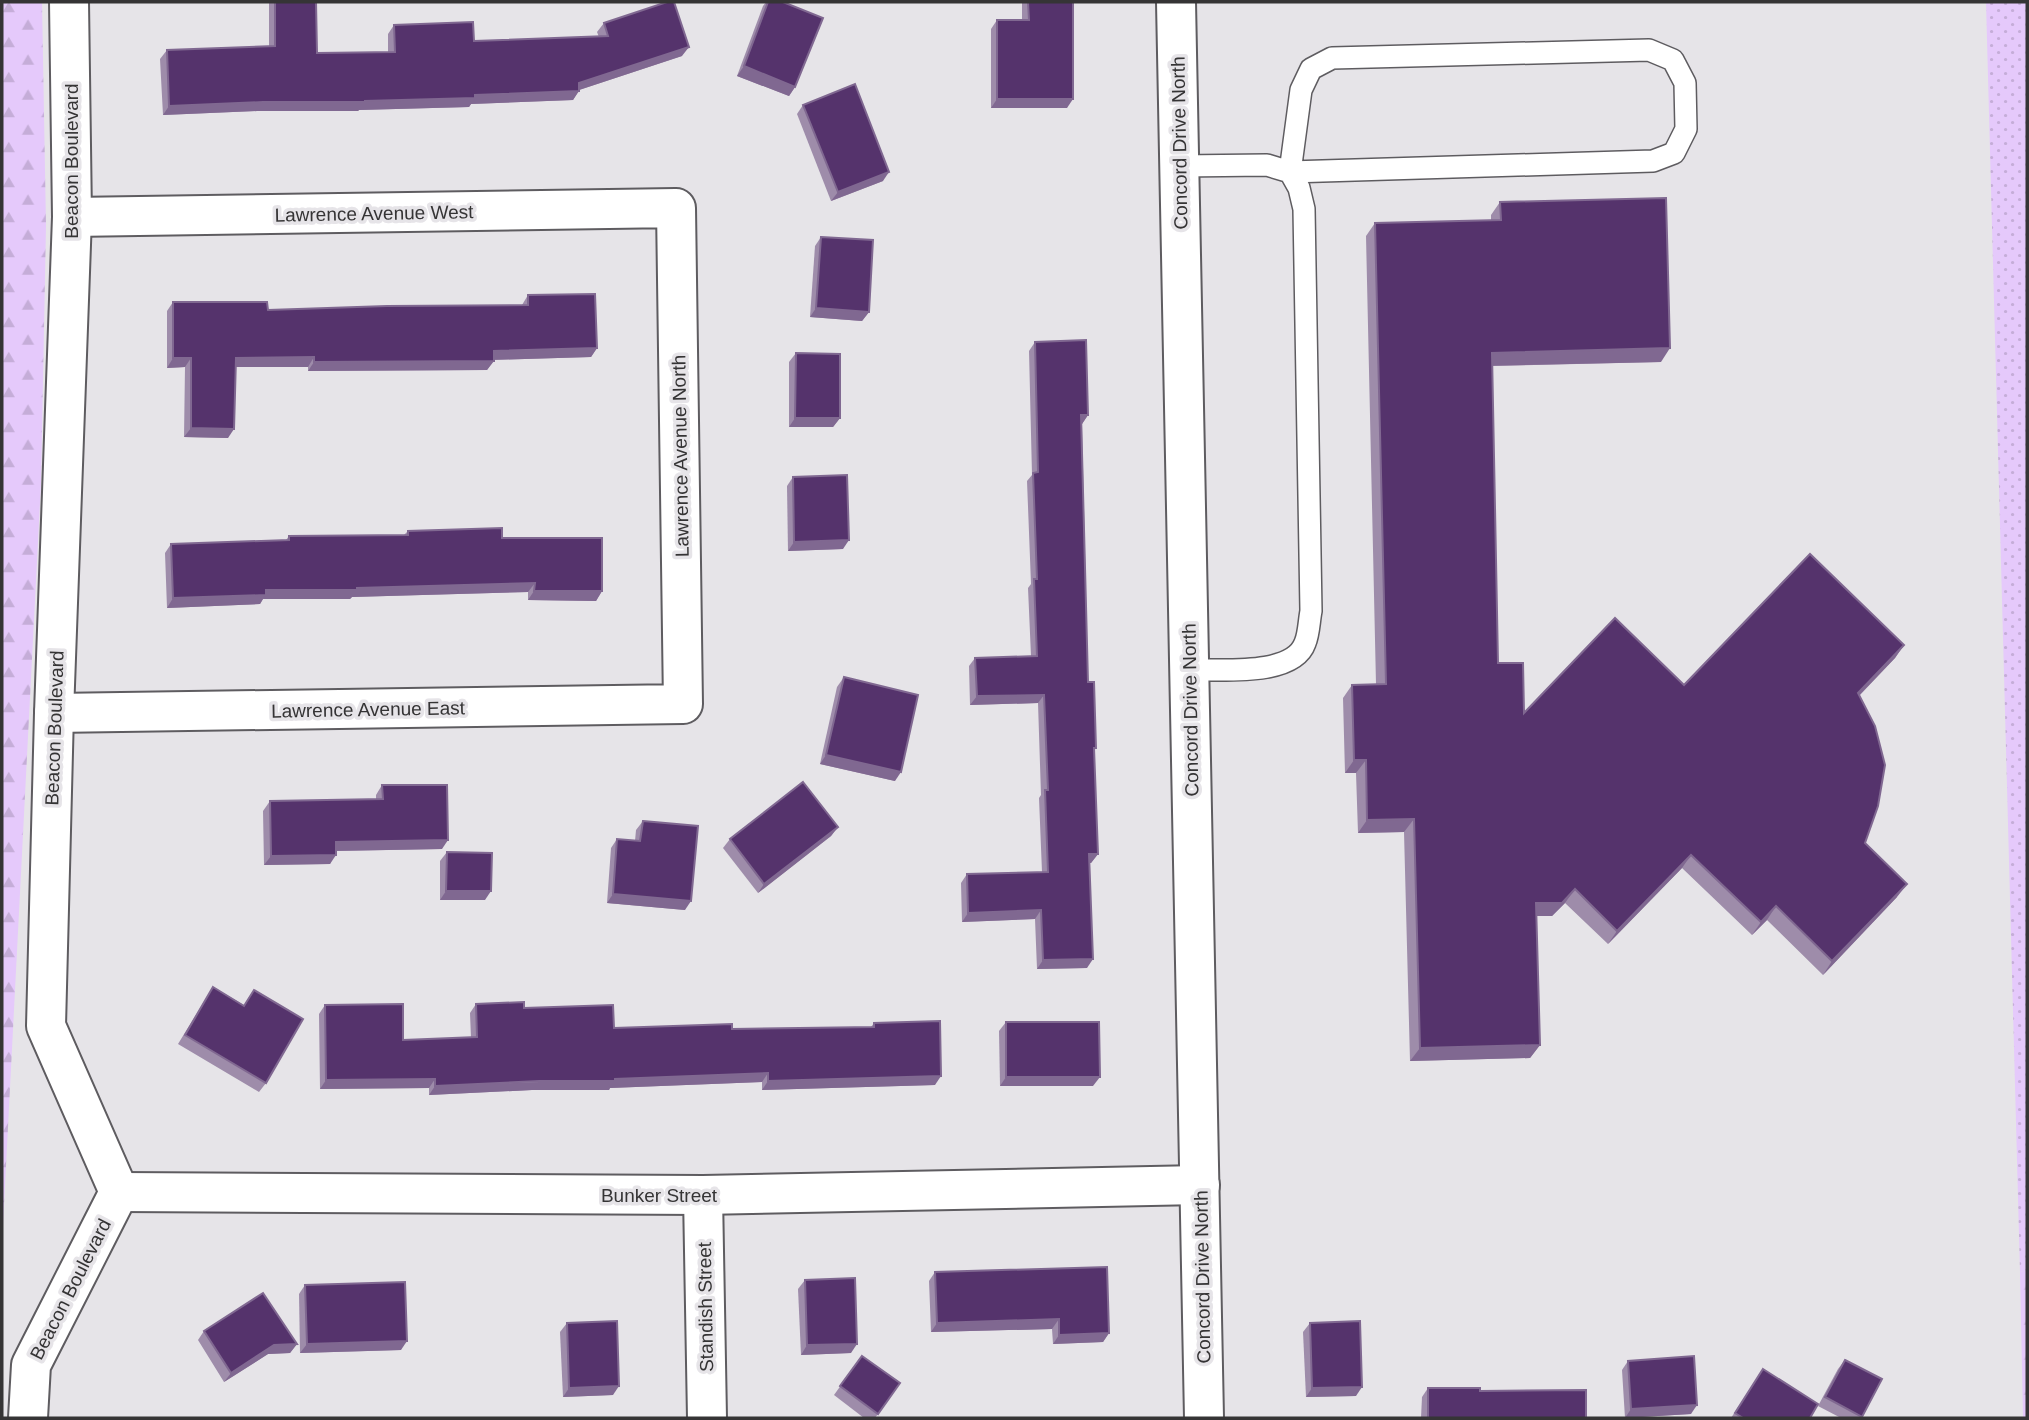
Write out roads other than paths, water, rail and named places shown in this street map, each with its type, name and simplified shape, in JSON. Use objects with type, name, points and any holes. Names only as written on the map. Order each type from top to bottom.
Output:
[{"type":"street","name":"Beacon Boulevard","points":[[28,1418],[31,1365],[119,1192],[46,1026],[72,217],[69,2]]},
{"type":"street","name":"Concord Drive North","points":[[1176,2],[1204,1418]]},
{"type":"street","name":"Lawrence Avenue West","points":[[72,217],[676,208]]},
{"type":"street","name":"Lawrence Avenue North","points":[[676,208],[683,704]]},
{"type":"street","name":"Lawrence Avenue East","points":[[54,713],[683,704]]},
{"type":"street","name":"Bunker Street","points":[[119,1192],[703,1195],[1200,1185]]},
{"type":"street","name":"Standish Street","points":[[703,1195],[707,1418]]},
{"type":"lane","points":[[1180,166],[1267,165],[1290,172],[1653,160],[1674,153],[1686,129],[1685,83],[1673,60],[1650,50],[1332,58],[1311,69],[1301,90],[1290,172],[1299,188],[1304,209],[1311,611],[1305,646],[1290,661],[1269,668],[1189,670]]}]
